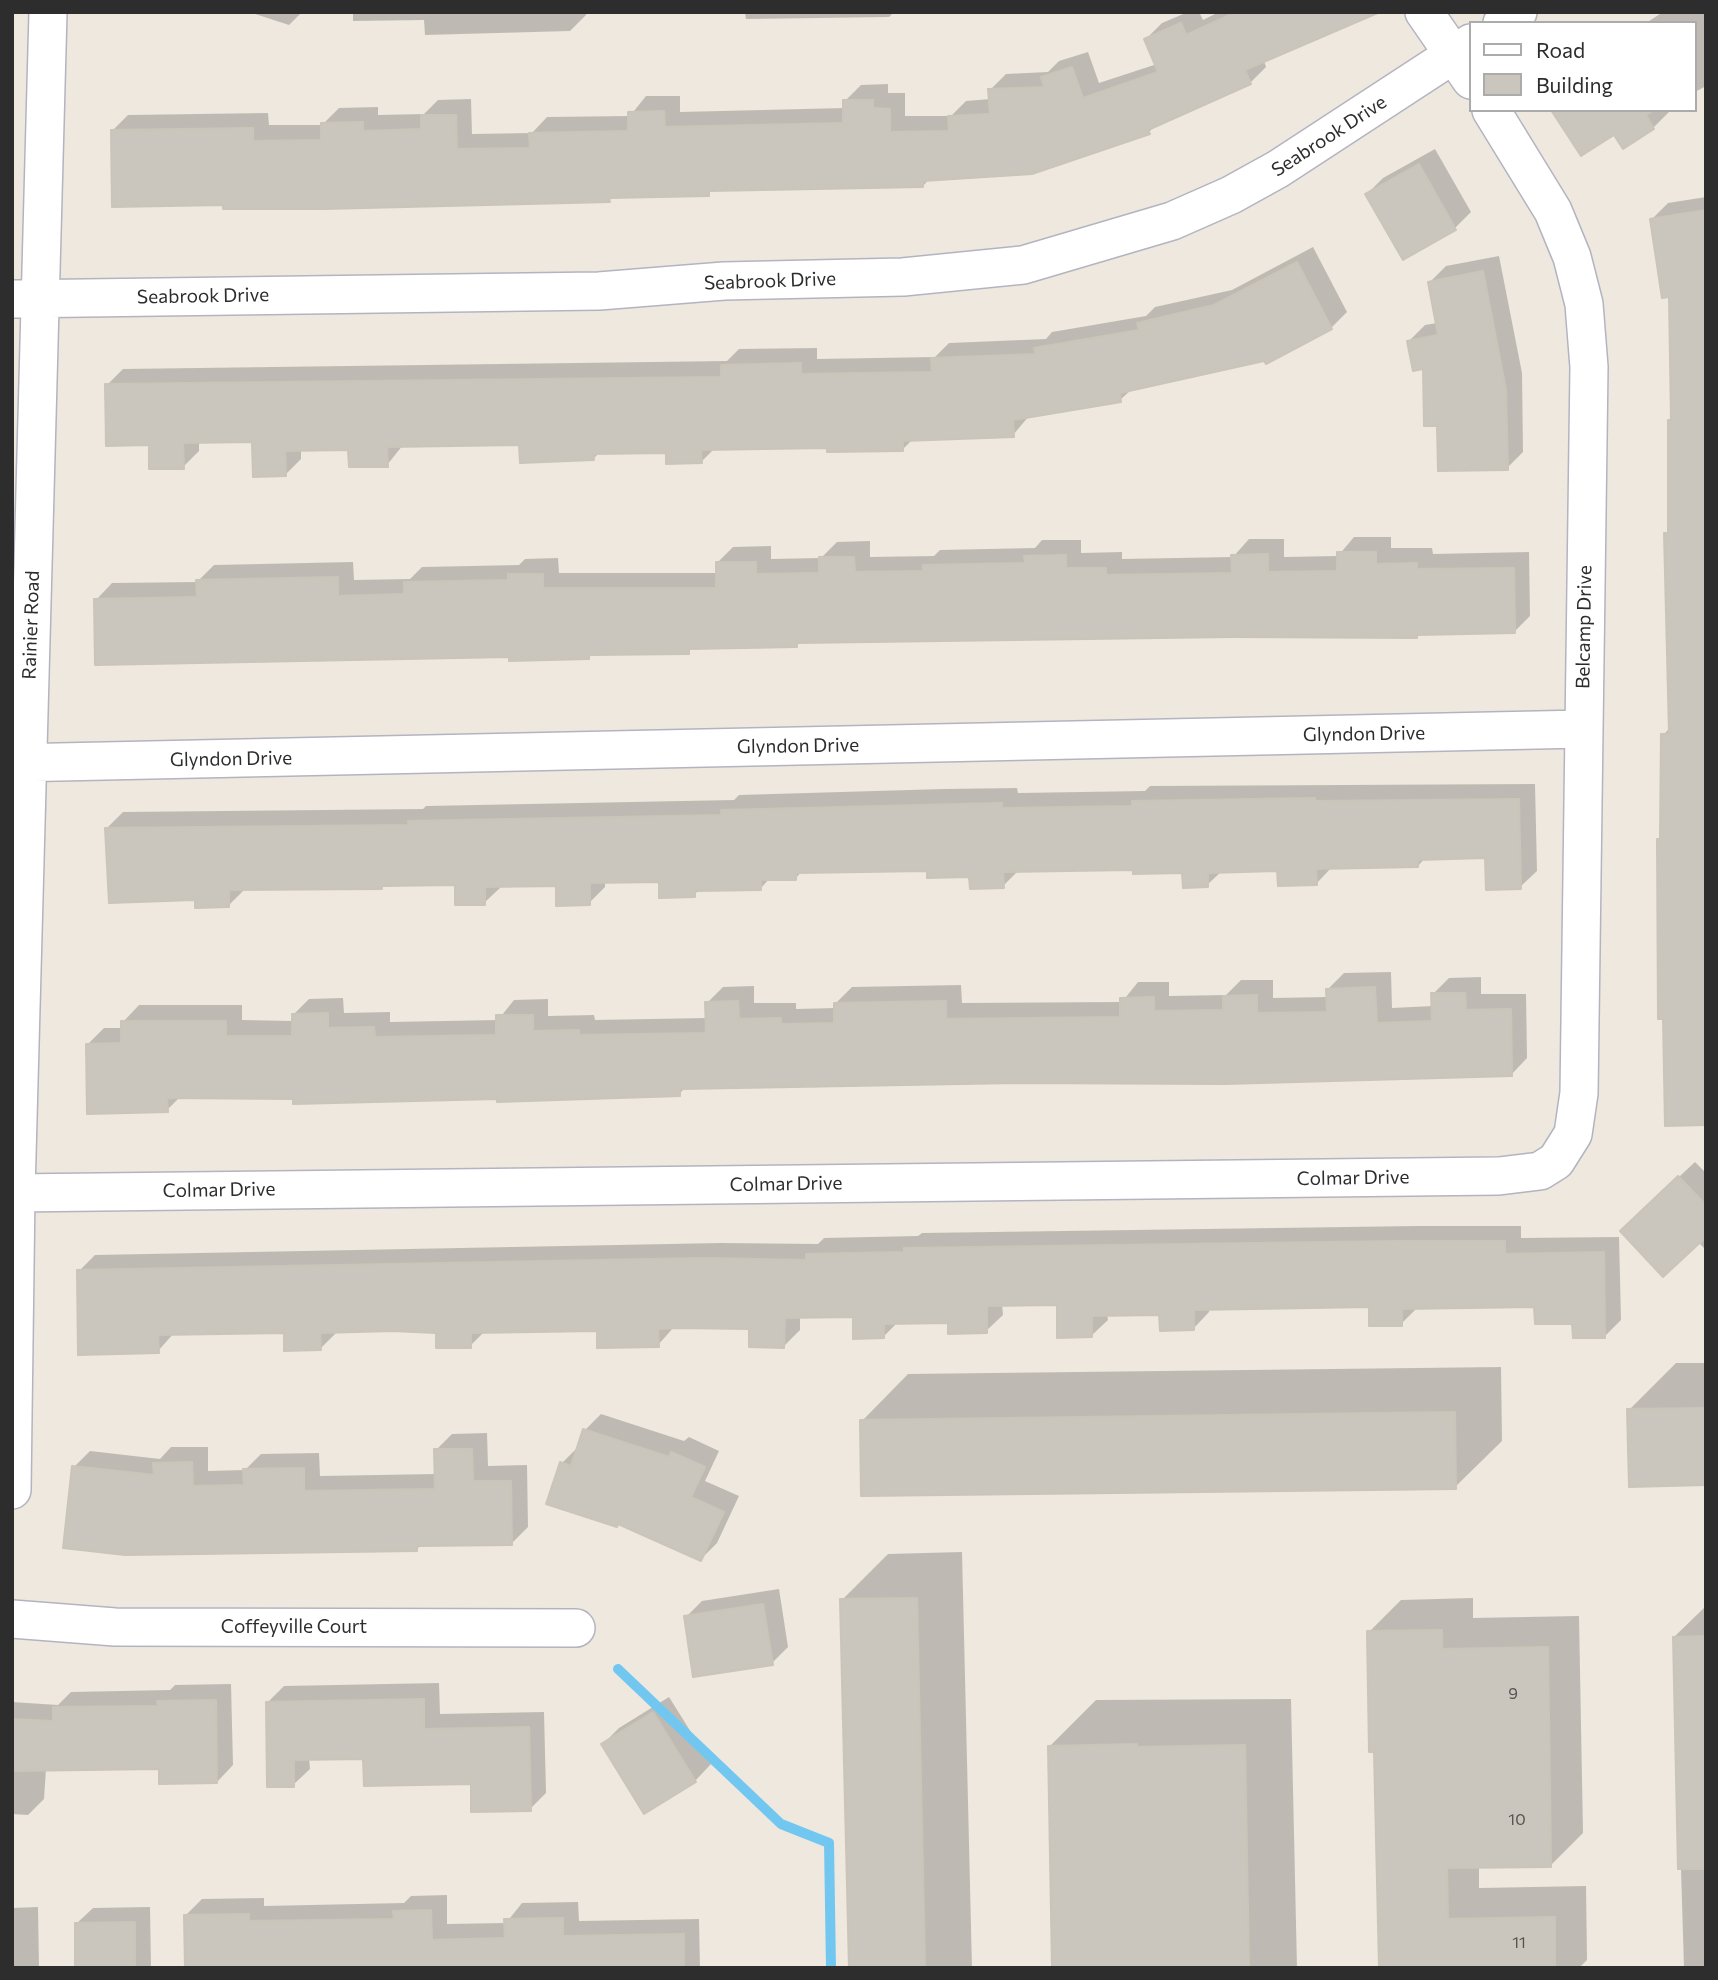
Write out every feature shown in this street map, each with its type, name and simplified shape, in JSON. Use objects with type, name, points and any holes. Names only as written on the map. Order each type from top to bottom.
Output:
[{"type":"street","name":"Rainier Road","points":[[12,1490],[26,298],[48,12]]},
{"type":"street","points":[[1424,12],[1466,59]]},
{"type":"street","name":"Seabrook Drive","points":[[26,298],[599,291],[724,281],[903,276],[1023,265],[1171,221],[1231,195],[1466,59]]},
{"type":"street","name":"Belcamp Drive","points":[[1492,112],[1553,211],[1572,257],[1584,303],[1589,367],[1579,1094],[1573,1134],[1556,1161]]},
{"type":"street","name":"Glyndon Drive","points":[[20,763],[1583,729]]},
{"type":"street","name":"Colmar Drive","points":[[14,1192],[1499,1176],[1540,1171],[1556,1161]]},
{"type":"street","name":"Coffeyville Court","points":[[12,1619],[115,1627],[576,1628]]},
{"type":"building","points":[[1236,12],[1380,12],[1245,70],[1251,84],[1148,130],[1150,134],[1032,174],[923,181],[923,187],[709,191],[709,196],[609,198],[610,202],[323,209],[223,209],[223,205],[112,207],[111,130],[253,128],[253,141],[321,140],[321,123],[363,122],[363,131],[421,129],[421,115],[456,115],[457,149],[530,148],[529,133],[628,131],[628,112],[664,111],[665,127],[843,123],[843,100],[873,100],[873,108],[890,109],[890,132],[949,131],[948,116],[990,114],[988,89],[1044,87],[1041,77],[1072,67],[1083,98],[1158,72],[1144,39],[1181,23],[1186,35]]},
{"type":"building","points":[[1552,112],[1651,112],[1646,115],[1654,129],[1623,149],[1614,135],[1581,156]]},
{"type":"building","points":[[1419,164],[1456,230],[1403,260],[1365,194]]},
{"type":"building","points":[[1706,210],[1706,1125],[1665,1126],[1663,1019],[1658,1019],[1657,839],[1660,839],[1661,734],[1669,734],[1664,533],[1668,533],[1668,420],[1671,420],[1669,297],[1662,298],[1650,219]]},
{"type":"building","points":[[1297,262],[1332,329],[1266,364],[1264,361],[1120,393],[1121,402],[1013,420],[1014,437],[903,441],[903,451],[827,452],[827,448],[701,450],[702,463],[666,464],[666,453],[593,454],[594,460],[520,463],[519,445],[387,447],[388,467],[349,467],[348,450],[285,451],[286,476],[253,477],[252,442],[183,443],[184,469],[149,469],[149,445],[106,446],[105,384],[721,377],[721,365],[801,363],[801,374],[932,372],[931,358],[1036,354],[1034,348],[1139,330],[1137,323],[1214,305]]},
{"type":"building","points":[[1483,271],[1506,390],[1508,470],[1438,471],[1437,426],[1424,426],[1423,369],[1413,371],[1407,341],[1438,335],[1428,282]]},
{"type":"building","points":[[1337,552],[1376,552],[1376,564],[1417,563],[1417,569],[1514,568],[1515,633],[1417,635],[1417,638],[1233,637],[797,643],[797,647],[689,649],[689,654],[589,655],[589,659],[509,661],[509,657],[95,665],[94,599],[197,597],[196,580],[338,577],[338,596],[404,594],[404,582],[508,580],[508,574],[543,574],[543,588],[716,588],[716,562],[756,562],[756,574],[819,573],[819,557],[854,557],[855,572],[923,571],[923,565],[1025,563],[1024,556],[1066,555],[1066,568],[1106,568],[1106,575],[1232,573],[1231,555],[1268,554],[1268,572],[1337,571]]},
{"type":"building","points":[[1315,798],[1315,801],[1519,799],[1521,889],[1486,890],[1485,858],[1418,860],[1418,867],[1316,869],[1317,885],[1278,886],[1277,871],[1208,873],[1208,887],[1183,888],[1182,873],[1133,874],[1133,870],[1003,872],[1004,888],[970,889],[969,877],[927,878],[927,871],[796,873],[796,880],[761,880],[761,890],[695,891],[695,897],[659,898],[659,882],[590,883],[590,905],[556,906],[556,886],[485,887],[485,905],[455,905],[455,885],[382,886],[382,889],[229,890],[229,907],[195,908],[195,900],[109,903],[105,828],[409,825],[408,821],[721,815],[721,810],[1002,803],[1002,808],[1132,806],[1132,801]]},
{"type":"building","points":[[1375,987],[1377,1023],[1432,1021],[1431,993],[1465,993],[1466,1010],[1511,1009],[1512,1076],[1225,1084],[1018,1083],[680,1089],[680,1096],[497,1102],[497,1099],[293,1104],[293,1099],[167,1098],[168,1112],[87,1114],[86,1044],[121,1043],[121,1021],[226,1021],[226,1036],[292,1036],[292,1014],[328,1013],[328,1028],[374,1027],[375,1037],[496,1035],[496,1015],[533,1015],[533,1031],[579,1030],[579,1035],[706,1033],[705,1002],[738,1001],[739,1019],[781,1018],[781,1024],[834,1023],[834,1003],[946,1001],[946,1019],[1120,1017],[1120,998],[1154,997],[1154,1011],[1223,1010],[1223,996],[1257,995],[1257,1013],[1327,1012],[1326,989]]},
{"type":"building","points":[[1678,1176],[1706,1205],[1706,1237],[1663,1277],[1620,1231]]},
{"type":"building","points":[[1505,1241],[1505,1254],[1604,1252],[1605,1338],[1573,1338],[1572,1324],[1535,1324],[1534,1307],[1402,1309],[1402,1326],[1369,1326],[1369,1307],[1194,1310],[1194,1330],[1160,1331],[1159,1315],[1092,1316],[1092,1337],[1057,1338],[1057,1305],[987,1306],[987,1333],[948,1334],[948,1323],[884,1324],[884,1338],[853,1339],[853,1317],[785,1318],[784,1348],[749,1347],[749,1329],[678,1328],[658,1329],[659,1347],[597,1348],[597,1331],[471,1333],[471,1348],[436,1348],[436,1333],[393,1331],[320,1333],[321,1350],[284,1351],[284,1333],[158,1335],[159,1353],[78,1355],[77,1270],[704,1258],[806,1260],[806,1254],[904,1252],[904,1248]]},
{"type":"building","points":[[1706,1408],[1706,1485],[1629,1487],[1627,1409]]},
{"type":"building","points":[[1455,1412],[1456,1489],[861,1496],[860,1420]]},
{"type":"building","points":[[583,1429],[669,1457],[671,1452],[705,1467],[691,1497],[724,1512],[701,1561],[618,1524],[617,1527],[546,1504],[560,1462],[571,1466]]},
{"type":"building","points":[[434,1449],[472,1449],[473,1481],[511,1481],[512,1545],[417,1546],[417,1551],[125,1555],[63,1548],[72,1466],[154,1475],[153,1463],[192,1462],[193,1486],[244,1485],[243,1469],[304,1468],[304,1491],[435,1489]]},
{"type":"building","points":[[917,1598],[925,1968],[849,1968],[840,1599]]},
{"type":"building","points":[[763,1604],[773,1665],[693,1677],[684,1616]]},
{"type":"building","points":[[1442,1630],[1442,1649],[1548,1647],[1551,1867],[1447,1868],[1448,1919],[1555,1917],[1555,1968],[1379,1968],[1374,1752],[1369,1752],[1367,1631]]},
{"type":"building","points":[[1706,1636],[1706,1869],[1678,1869],[1673,1637]]},
{"type":"building","points":[[424,1699],[424,1729],[529,1727],[531,1811],[471,1812],[471,1784],[364,1786],[363,1759],[294,1760],[294,1787],[267,1787],[266,1702]]},
{"type":"building","points":[[216,1700],[217,1783],[159,1784],[159,1769],[12,1771],[12,1719],[53,1721],[53,1707],[158,1706],[157,1701]]},
{"type":"building","points":[[653,1712],[696,1782],[644,1814],[601,1744]]},
{"type":"building","points":[[1137,1744],[1137,1747],[1245,1745],[1249,1968],[1052,1968],[1048,1746]]},
{"type":"building","points":[[431,1910],[432,1940],[505,1938],[504,1919],[563,1918],[563,1936],[684,1934],[684,1968],[185,1968],[184,1915],[249,1914],[249,1921],[394,1919],[393,1911]]},
{"type":"building","points":[[135,1922],[135,1968],[75,1968],[75,1923]]},
{"type":"waterway","points":[[618,1669],[781,1824],[829,1843],[831,1968]]}]
